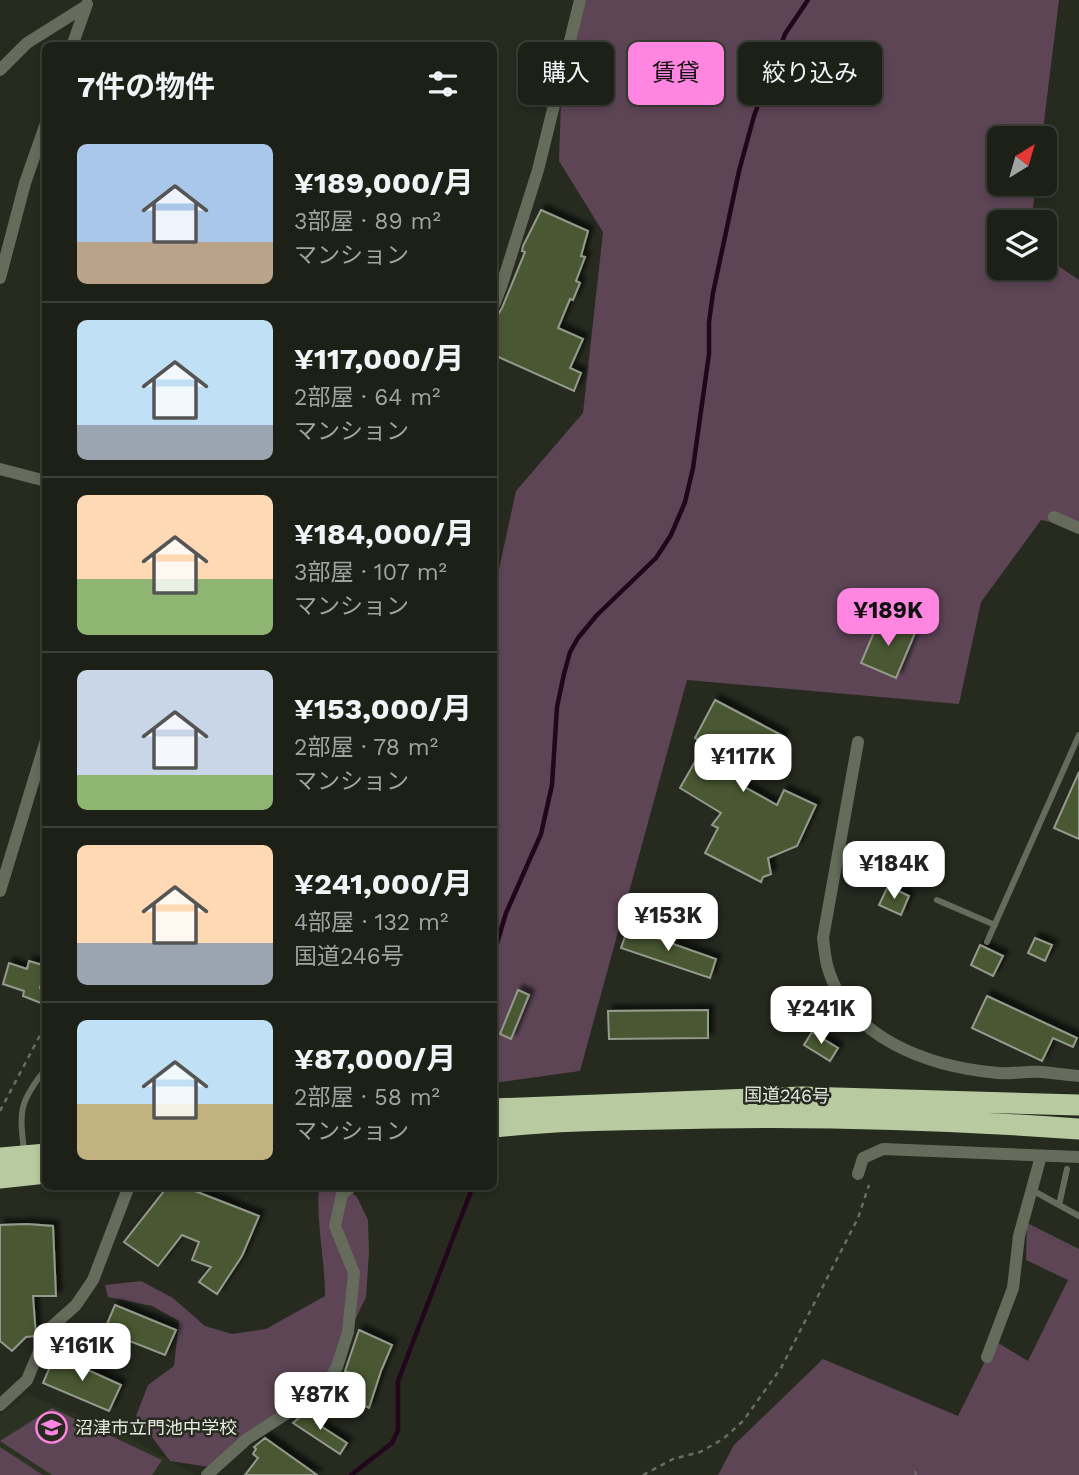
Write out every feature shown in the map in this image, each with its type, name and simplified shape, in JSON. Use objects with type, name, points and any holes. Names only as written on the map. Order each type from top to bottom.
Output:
[{"type":"highway","name":"国道246号","points":[[497,1109],[802,1097],[1079,1105]]},
{"type":"highway","name":"国道246号","points":[[497,1127],[544,1122],[741,1117],[972,1121],[1079,1129]]},
{"type":"highway","points":[[0,1158],[35,1155]]},
{"type":"highway","points":[[0,1178],[42,1173]]},
{"type":"street","points":[[497,298],[538,170],[580,0]]},
{"type":"street","points":[[73,42],[87,3]]},
{"type":"street","points":[[0,70],[27,43],[87,3]]},
{"type":"street","points":[[0,278],[24,183],[42,133]]},
{"type":"street","points":[[0,469],[42,480]]},
{"type":"street","points":[[1054,517],[1079,528]]},
{"type":"street","points":[[858,742],[823,938],[827,964],[847,1006],[875,1033],[922,1057],[999,1073],[1041,1072],[1079,1076]]},
{"type":"street","points":[[0,891],[42,753]]},
{"type":"street","points":[[858,1174],[863,1158],[883,1149],[1079,1157]]},
{"type":"street","points":[[987,1357],[1013,1288],[1019,1236],[1041,1156]]},
{"type":"street","points":[[0,1405],[27,1380],[48,1330],[76,1305],[93,1280],[127,1190]]},
{"type":"street","points":[[207,1475],[247,1439],[320,1392],[337,1367],[348,1332],[354,1273],[335,1226],[342,1194],[347,1190]]},
{"type":"lane","points":[[987,942],[1079,735]]},
{"type":"lane","points":[[937,900],[995,925]]},
{"type":"lane","points":[[35,1155],[20,1118],[26,1094],[41,1075]]},
{"type":"lane","points":[[1059,1205],[1066,1169]]},
{"type":"lane","points":[[1031,1190],[1079,1216]]},
{"type":"path","points":[[0,1111],[42,1032]]},
{"type":"path","points":[[643,1475],[673,1459],[700,1452],[723,1440],[743,1421],[781,1368],[858,1218],[869,1185]]},
{"type":"shaded area","points":[[586,0],[1059,0],[1043,126],[987,126],[987,196],[1034,196],[1033,210],[987,210],[987,280],[1057,280],[1057,265],[1079,280],[1079,528],[1041,520],[981,602],[959,704],[687,680],[580,1071],[497,1083],[497,578],[516,491],[583,413],[603,232],[559,161],[561,105],[614,105],[614,42],[572,42]]},
{"type":"shaded area","points":[[319,1190],[349,1190],[357,1197],[368,1220],[369,1252],[366,1297],[320,1392],[209,1467],[170,1461],[136,1416],[148,1385],[174,1366],[179,1321],[152,1306],[108,1297],[105,1285],[141,1281],[173,1298],[205,1326],[232,1334],[266,1329],[325,1296]]},
{"type":"shaded area","points":[[1027,1223],[1079,1249],[1079,1475],[718,1475],[734,1445],[823,1359],[958,1416],[995,1341],[1028,1361],[1068,1280],[1026,1260]]},
{"type":"shaded area","name":"沼津市立門池中学校","points":[[27,1394],[129,1437],[195,1475],[0,1475],[0,1416]]},
{"type":"shaded area","name":"沼津市立門池中学校","points":[[52,1408],[162,1460],[152,1475],[52,1475],[0,1441]]},
{"type":"shaded area","points":[[0,1447],[43,1475],[0,1475]]},
{"type":"building","points":[[541,210],[588,231],[581,256],[585,257],[576,281],[580,283],[558,328],[583,339],[570,368],[581,373],[574,391],[497,356],[497,316],[525,252],[522,251]]},
{"type":"building","points":[[880,618],[915,633],[896,678],[861,663]]},
{"type":"building","points":[[715,700],[783,736],[771,760],[759,754],[743,786],[777,805],[784,790],[816,805],[797,846],[768,858],[771,874],[763,877],[761,882],[705,853],[718,828],[712,825],[721,813],[680,788],[705,744],[695,738]]},
{"type":"building","points":[[1079,772],[1079,839],[1054,828]]},
{"type":"building","points":[[888,886],[909,896],[901,915],[879,905]]},
{"type":"building","points":[[628,928],[716,959],[710,978],[621,948]]},
{"type":"building","points":[[1035,938],[1052,945],[1045,961],[1028,953]]},
{"type":"building","points":[[980,945],[1003,956],[993,976],[971,965]]},
{"type":"building","points":[[29,961],[42,965],[42,1003],[23,996],[24,991],[3,984],[9,963],[27,969]]},
{"type":"building","points":[[518,990],[529,995],[511,1039],[500,1034]]},
{"type":"building","points":[[987,996],[1077,1038],[1073,1047],[1053,1038],[1042,1061],[972,1028]]},
{"type":"building","points":[[708,1010],[708,1038],[609,1039],[608,1011]]},
{"type":"building","points":[[812,1032],[838,1048],[830,1061],[804,1045]]},
{"type":"building","points":[[165,1190],[192,1190],[259,1216],[242,1256],[217,1294],[199,1282],[211,1267],[192,1260],[199,1242],[182,1235],[158,1266],[124,1242]]},
{"type":"building","points":[[0,1225],[53,1226],[56,1296],[33,1296],[36,1336],[26,1337],[12,1351],[0,1341]]},
{"type":"building","points":[[115,1305],[176,1330],[165,1355],[104,1331]]},
{"type":"building","points":[[359,1330],[392,1345],[369,1408],[349,1399],[360,1376],[345,1371]]},
{"type":"building","points":[[55,1355],[121,1385],[109,1411],[43,1383]]},
{"type":"building","points":[[307,1411],[319,1418],[316,1423],[347,1443],[340,1454],[293,1423]]},
{"type":"building","points":[[265,1438],[317,1475],[245,1475],[258,1458],[253,1454],[256,1449],[254,1447]]},
{"type":"waterway","points":[[497,943],[506,913],[541,834],[552,785],[557,707],[570,652],[597,615],[656,558],[671,535],[685,502],[693,468],[709,354],[713,293],[739,171],[754,116],[785,34],[808,0]]},
{"type":"waterway","points":[[351,1475],[392,1443],[398,1430],[398,1381],[471,1190]]},
{"type":"place","name":"沼津市立門池中学校","points":[[52,1427]]}]
